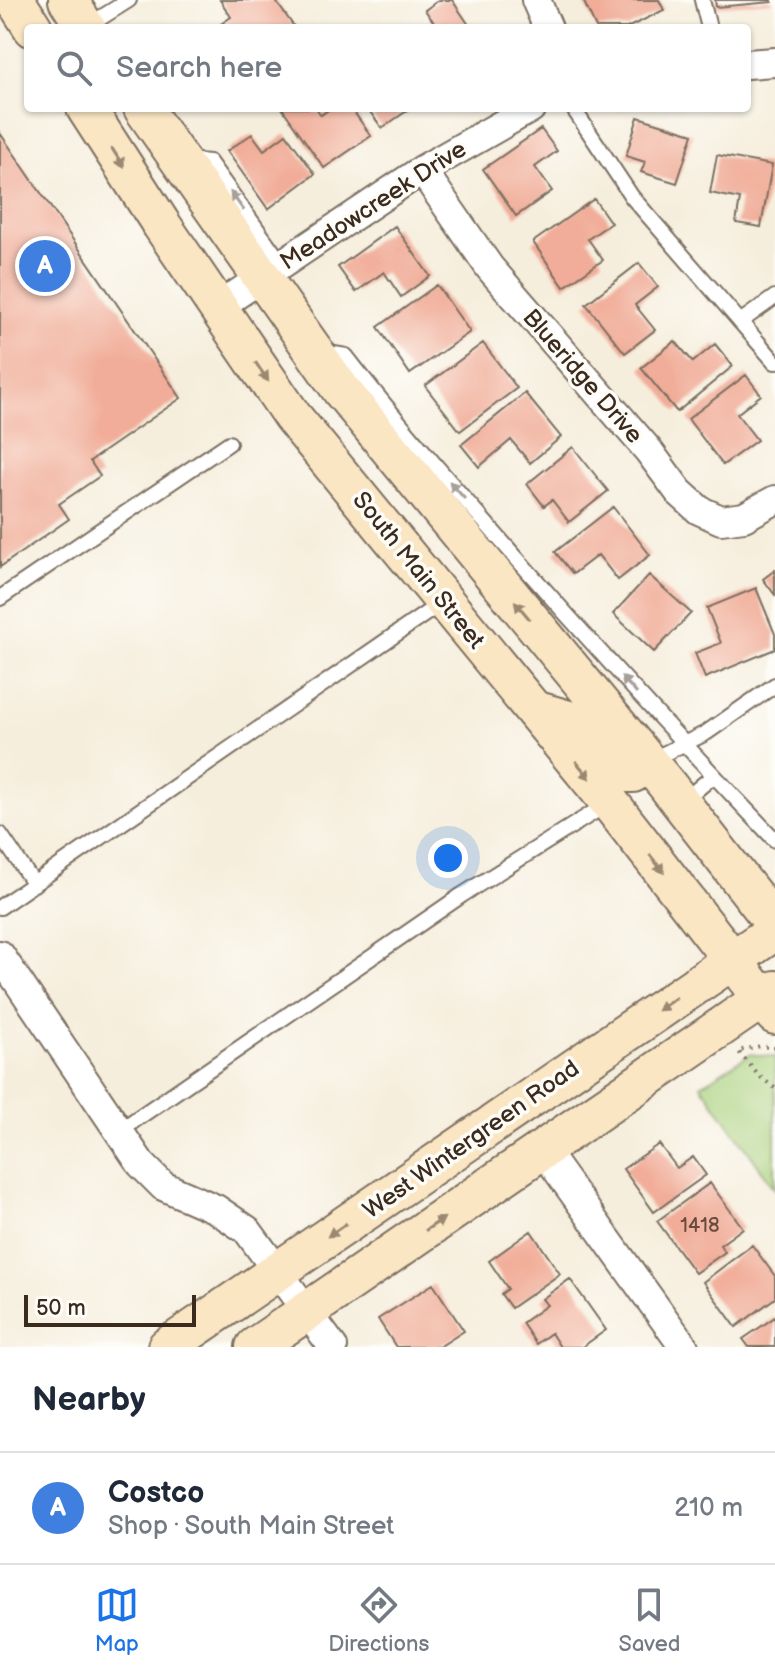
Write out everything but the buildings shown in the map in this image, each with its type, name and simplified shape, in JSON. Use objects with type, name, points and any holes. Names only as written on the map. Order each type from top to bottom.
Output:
[{"type":"street","points":[[15,0],[30,24]]},
{"type":"street","points":[[68,0],[83,24]]},
{"type":"street","points":[[536,0],[546,24]]},
{"type":"street","points":[[751,64],[775,62]]},
{"type":"street","name":"South Main Street","points":[[89,112],[155,216],[292,416],[610,803],[731,959],[771,1001]]},
{"type":"street","points":[[146,112],[180,160],[273,270],[314,351],[342,391],[648,762],[775,924]]},
{"type":"street","name":"Meadowcreek Drive","points":[[218,307],[422,170],[524,112]]},
{"type":"street","name":"Blueridge Drive","points":[[422,170],[490,268],[648,450],[679,492],[699,510],[721,520],[744,517],[775,500]]},
{"type":"street","points":[[444,601],[488,568]]},
{"type":"street","points":[[534,710],[579,723],[620,773],[633,773],[648,762]]},
{"type":"street","name":"West Wintergreen Road","points":[[167,1347],[775,931]]},
{"type":"street","points":[[0,955],[141,1164],[163,1186],[216,1209],[247,1230],[333,1347]]},
{"type":"street","name":"West Wintergreen Road","points":[[255,1347],[543,1150],[771,1001]]},
{"type":"street","points":[[543,1150],[684,1347]]},
{"type":"lane","points":[[92,24],[129,0]]},
{"type":"lane","points":[[702,0],[708,24]]},
{"type":"lane","points":[[576,112],[632,197],[775,362]]},
{"type":"lane","points":[[740,322],[775,297]]},
{"type":"lane","points":[[314,351],[346,356],[402,428],[526,569],[681,743],[775,840]]},
{"type":"lane","points":[[0,598],[229,443]]},
{"type":"lane","points":[[488,568],[526,569]]},
{"type":"lane","points":[[0,907],[444,601]]},
{"type":"lane","points":[[648,762],[706,733],[775,685]]},
{"type":"lane","points":[[681,803],[713,776]]},
{"type":"lane","points":[[119,1131],[462,895],[610,803]]},
{"type":"lane","points":[[0,834],[34,884]]},
{"type":"path","points":[[775,1048],[761,1046],[738,1051],[759,1076],[775,1088]]},
{"type":"green space","points":[[750,1054],[775,1057],[775,1189],[701,1085]]},
{"type":"place","name":"Costco","points":[[45,266]]}]
